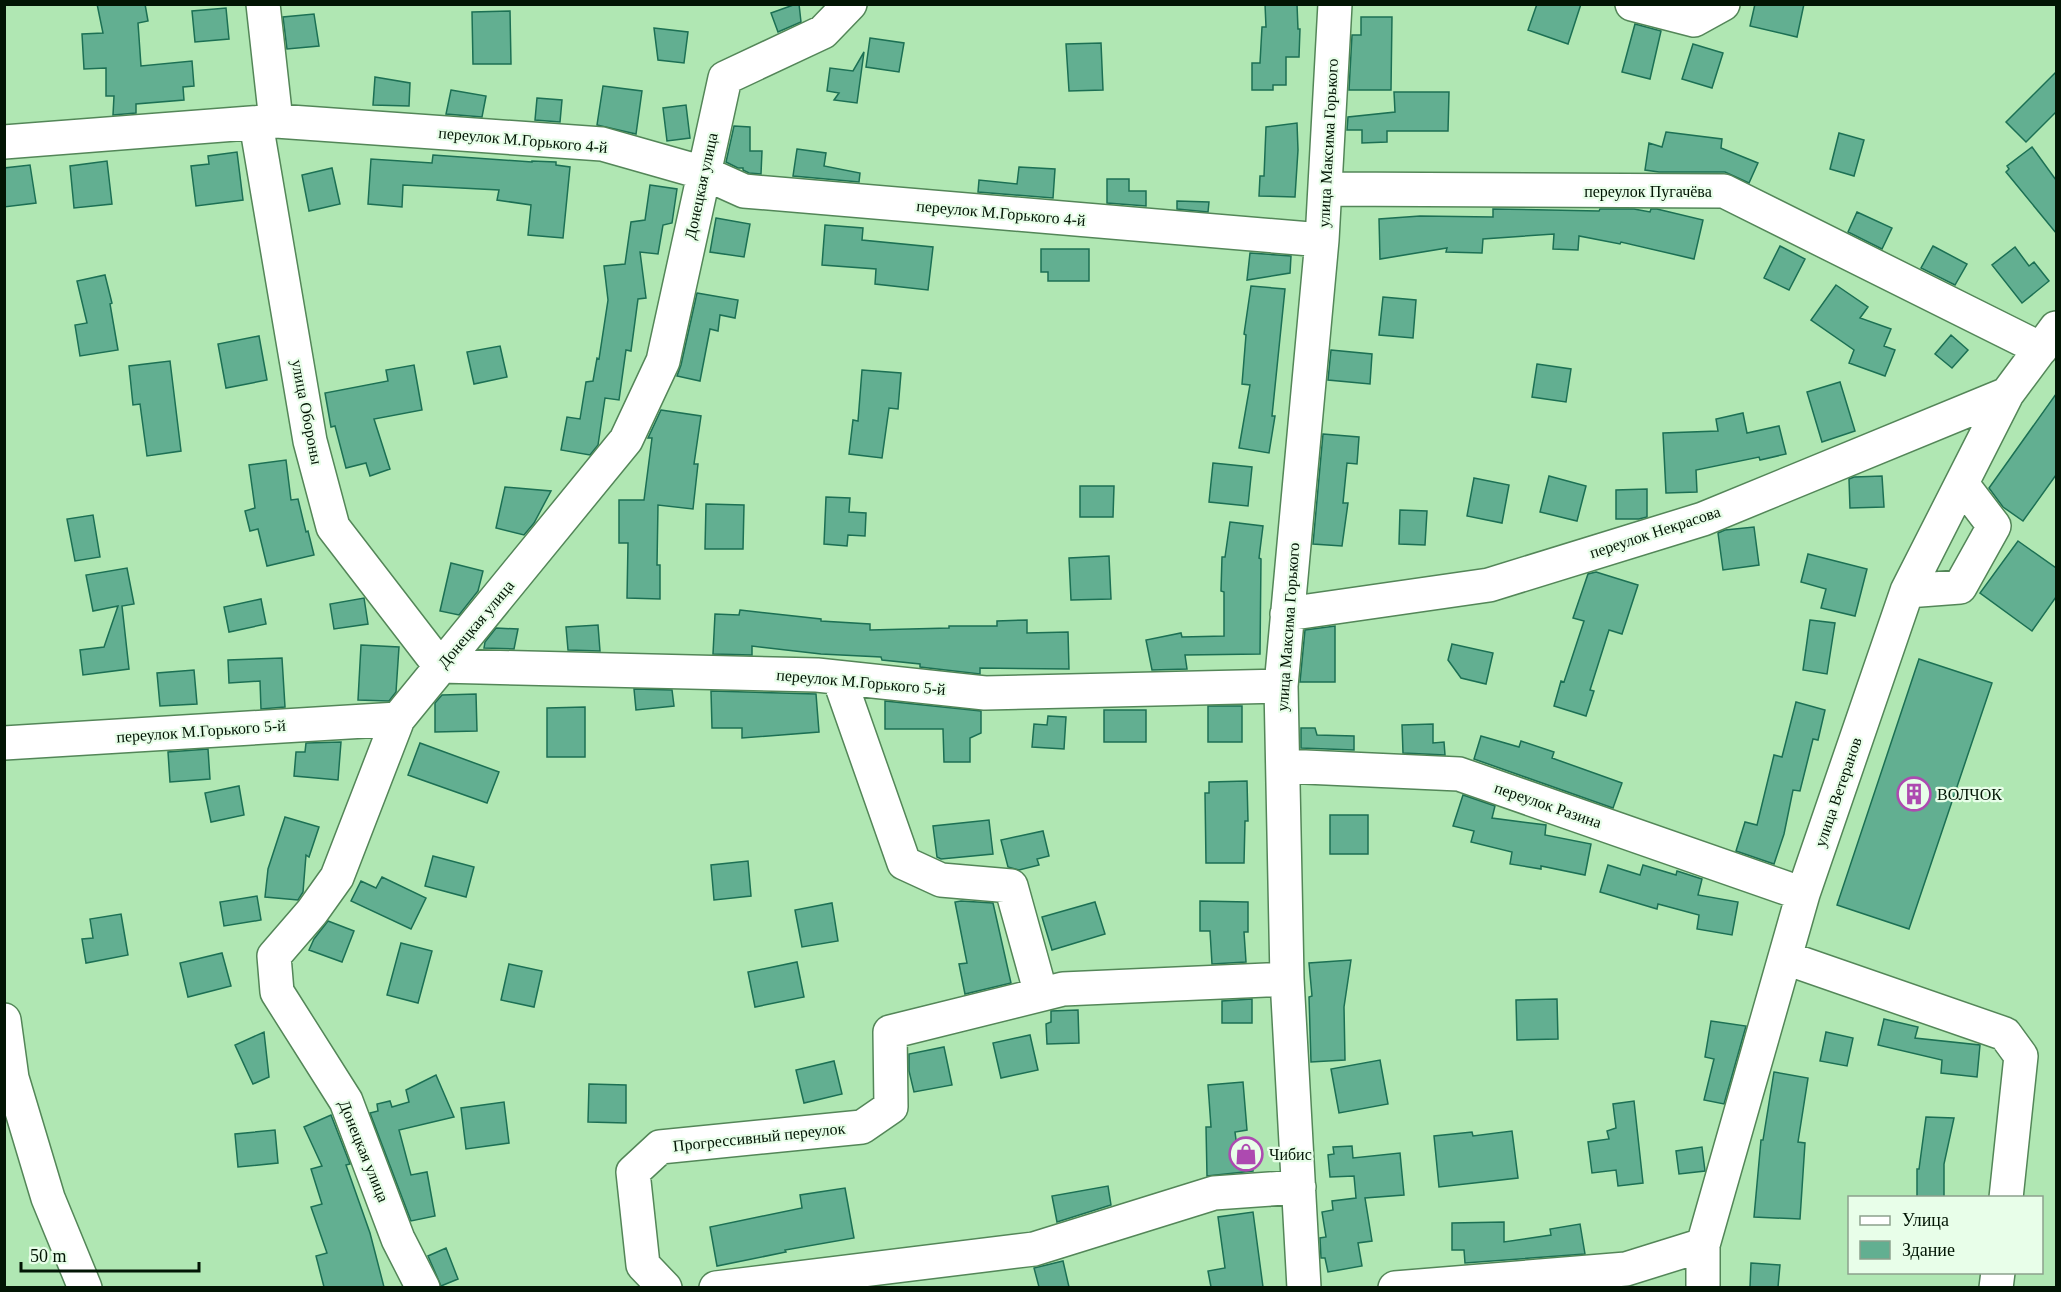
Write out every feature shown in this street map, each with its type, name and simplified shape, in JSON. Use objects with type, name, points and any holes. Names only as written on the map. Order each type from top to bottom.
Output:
[{"type":"street","name":"улица Обороны","points":[[263,4],[266,122],[310,441],[333,527],[440,666]]},
{"type":"street","name":"Донецкая улица","points":[[423,1287],[398,1239],[346,1101],[277,992],[274,956],[312,912],[337,877],[398,719],[626,440],[663,361],[725,78],[823,32],[850,4]]},
{"type":"street","name":"улица Максима Горького","points":[[1304,1287],[1287,979],[1281,687],[1322,240],[1335,4]]},
{"type":"street","points":[[1632,4],[1694,20],[1723,4]]},
{"type":"street","name":"переулок М.Горького 4-й","points":[[4,142],[266,122],[602,144],[704,173],[744,191],[1322,240]]},
{"type":"street","name":"переулок Пугачёва","points":[[1325,189],[1724,191],[2049,339]]},
{"type":"street","name":"улица Ветеранов","points":[[1702,1287],[1703,1245],[1803,894],[1907,591],[2007,394],[2049,339]]},
{"type":"street","name":"переулок Некрасова","points":[[1287,614],[1489,585],[1703,519],[2007,394]]},
{"type":"street","points":[[1907,591],[1960,587],[1994,526],[1962,484]]},
{"type":"street","name":"переулок М.Горького 5-й","points":[[440,666],[817,675],[985,693],[1281,687]]},
{"type":"street","points":[[839,678],[904,863],[940,880],[1011,885],[1041,994]]},
{"type":"street","name":"переулок М.Горького 5-й","points":[[4,743],[398,719]]},
{"type":"street","name":"переулок Разина","points":[[1283,766],[1459,774],[1803,894]]},
{"type":"street","points":[[1786,958],[2005,1034],[2021,1056],[2006,1196]]},
{"type":"street","name":"Прогрессивный переулок","points":[[665,1287],[643,1265],[633,1172],[660,1147],[862,1127],[891,1107],[890,1032],[1064,989],[1287,979]]},
{"type":"street","points":[[4,1020],[12,1078],[48,1198],[85,1287]]},
{"type":"street","points":[[716,1287],[1034,1249],[1214,1193],[1299,1186]]},
{"type":"street","points":[[1395,1287],[1626,1269],[1703,1245]]},
{"type":"building","points":[[97,4],[145,4],[148,21],[138,23],[141,66],[192,61],[194,86],[183,87],[184,100],[136,104],[136,113],[113,115],[114,96],[106,96],[106,68],[84,69],[82,34],[103,33]]},
{"type":"building","points":[[799,4],[801,22],[778,32],[771,13]]},
{"type":"building","points":[[1265,4],[1297,4],[1298,29],[1300,29],[1299,57],[1286,57],[1286,85],[1273,85],[1273,90],[1252,90],[1252,63],[1260,63],[1262,27],[1266,27]]},
{"type":"building","points":[[1537,4],[1581,4],[1568,44],[1528,30]]},
{"type":"building","points":[[1755,4],[1804,4],[1797,37],[1750,26]]},
{"type":"building","points":[[226,8],[229,39],[195,42],[192,11]]},
{"type":"building","points":[[510,11],[511,64],[473,64],[472,12]]},
{"type":"building","points":[[314,14],[319,46],[287,49],[283,17]]},
{"type":"building","points":[[1361,17],[1392,17],[1391,90],[1349,90],[1352,35],[1361,35]]},
{"type":"building","points":[[1635,24],[1661,31],[1650,79],[1622,72]]},
{"type":"building","points":[[654,28],[688,32],[684,63],[658,60]]},
{"type":"building","points":[[870,38],[904,43],[899,72],[866,67]]},
{"type":"building","points":[[1101,43],[1103,90],[1069,91],[1066,44]]},
{"type":"building","points":[[1693,44],[1723,53],[1712,88],[1682,79]]},
{"type":"building","points":[[864,52],[857,103],[834,100],[839,93],[827,91],[830,68],[853,71]]},
{"type":"building","points":[[2056,72],[2056,112],[2026,142],[2006,122]]},
{"type":"building","points":[[375,77],[410,83],[409,106],[373,105]]},
{"type":"building","points":[[603,86],[642,91],[636,134],[597,125]]},
{"type":"building","points":[[451,90],[486,96],[482,117],[446,114]]},
{"type":"building","points":[[1394,92],[1449,92],[1448,131],[1387,131],[1387,142],[1362,143],[1362,130],[1347,130],[1348,117],[1395,112]]},
{"type":"building","points":[[537,98],[562,100],[560,122],[535,120]]},
{"type":"building","points":[[686,105],[690,138],[667,141],[663,108]]},
{"type":"building","points":[[1297,123],[1295,197],[1259,196],[1260,176],[1264,176],[1266,127]]},
{"type":"building","points":[[734,126],[750,127],[750,151],[762,151],[761,174],[749,173],[743,168],[726,162]]},
{"type":"building","points":[[1666,132],[1722,139],[1721,148],[1758,163],[1749,183],[1725,172],[1645,170],[1649,143],[1662,147]]},
{"type":"building","points":[[1839,133],[1864,140],[1854,176],[1830,169]]},
{"type":"building","points":[[2032,147],[2056,180],[2056,233],[2006,172],[2009,169],[2007,166]]},
{"type":"building","points":[[797,149],[826,153],[824,166],[860,173],[859,182],[793,176]]},
{"type":"building","points":[[237,152],[243,200],[196,206],[191,166],[209,164],[208,156]]},
{"type":"building","points":[[433,155],[556,162],[556,165],[570,167],[563,238],[528,235],[531,205],[497,200],[499,190],[403,185],[402,207],[368,204],[371,159],[432,163]]},
{"type":"building","points":[[107,161],[112,204],[74,208],[70,166]]},
{"type":"building","points":[[30,165],[36,203],[4,207],[4,168]]},
{"type":"building","points":[[1019,167],[1055,169],[1053,198],[978,192],[979,180],[1017,184]]},
{"type":"building","points":[[332,168],[340,204],[309,211],[302,175]]},
{"type":"building","points":[[1107,179],[1129,179],[1129,191],[1146,191],[1146,206],[1107,203]]},
{"type":"building","points":[[650,185],[677,189],[672,223],[663,225],[658,254],[640,252],[646,298],[638,299],[631,351],[626,350],[619,400],[605,398],[598,445],[590,455],[561,450],[567,417],[580,419],[586,382],[593,381],[597,358],[599,359],[608,300],[604,266],[625,264],[631,222],[645,220]]},
{"type":"building","points":[[1177,201],[1209,202],[1208,212],[1177,209]]},
{"type":"building","points":[[1493,209],[1599,211],[1600,209],[1634,209],[1650,212],[1651,209],[1657,209],[1703,220],[1694,259],[1621,242],[1620,244],[1579,236],[1578,250],[1553,249],[1554,234],[1483,239],[1482,253],[1446,252],[1447,248],[1380,259],[1379,219],[1420,216],[1493,217]]},
{"type":"building","points":[[1857,212],[1892,228],[1882,249],[1848,232]]},
{"type":"building","points":[[716,218],[750,224],[744,257],[710,252]]},
{"type":"building","points":[[825,225],[863,228],[862,240],[933,247],[928,290],[875,284],[876,269],[822,265]]},
{"type":"building","points":[[1780,246],[1805,259],[1789,290],[1764,278]]},
{"type":"building","points":[[1933,246],[1967,264],[1955,285],[1921,268]]},
{"type":"building","points":[[2015,247],[2029,266],[2034,262],[2049,281],[2022,303],[1992,265]]},
{"type":"building","points":[[1041,249],[1089,249],[1089,281],[1048,281],[1048,272],[1041,272]]},
{"type":"building","points":[[1250,253],[1291,256],[1290,273],[1247,280]]},
{"type":"building","points":[[105,275],[112,303],[110,304],[118,350],[80,356],[75,325],[87,323],[77,281]]},
{"type":"building","points":[[1836,285],[1868,307],[1860,318],[1891,329],[1884,346],[1895,350],[1885,376],[1849,363],[1854,350],[1811,320]]},
{"type":"building","points":[[1251,286],[1285,289],[1272,416],[1275,416],[1269,453],[1239,448],[1250,385],[1242,384],[1246,335],[1244,334]]},
{"type":"building","points":[[697,293],[738,300],[735,318],[720,315],[718,331],[710,329],[700,381],[677,376]]},
{"type":"building","points":[[1383,297],[1416,300],[1413,338],[1379,335]]},
{"type":"building","points":[[1951,335],[1968,350],[1952,368],[1935,354]]},
{"type":"building","points":[[259,336],[267,380],[226,388],[218,344]]},
{"type":"building","points":[[500,346],[507,377],[474,384],[467,352]]},
{"type":"building","points":[[1331,350],[1372,354],[1370,384],[1328,380]]},
{"type":"building","points":[[170,361],[181,451],[147,456],[140,404],[133,405],[129,366]]},
{"type":"building","points":[[1537,364],[1571,369],[1566,402],[1532,397]]},
{"type":"building","points":[[414,365],[422,410],[374,419],[390,469],[370,476],[366,463],[346,468],[335,426],[331,427],[325,393],[388,381],[386,370]]},
{"type":"building","points":[[862,370],[901,373],[898,409],[889,408],[882,458],[849,454],[853,420],[858,421]]},
{"type":"building","points":[[1840,382],[1855,431],[1822,442],[1807,392]]},
{"type":"building","points":[[2056,394],[2056,475],[2023,521],[2003,507],[1989,488]]},
{"type":"building","points":[[661,410],[701,416],[694,464],[698,464],[693,509],[658,505],[657,565],[660,565],[660,599],[627,598],[628,543],[619,543],[619,500],[644,500],[652,438],[648,438]]},
{"type":"building","points":[[1743,413],[1747,433],[1779,426],[1786,454],[1696,470],[1697,492],[1666,493],[1663,433],[1718,431],[1716,419]]},
{"type":"building","points":[[1323,434],[1359,437],[1357,464],[1347,463],[1343,503],[1348,503],[1342,546],[1313,544]]},
{"type":"building","points":[[286,460],[291,500],[298,499],[314,555],[267,566],[258,529],[250,531],[245,511],[255,508],[249,465]]},
{"type":"building","points":[[1213,463],[1252,467],[1248,506],[1209,502]]},
{"type":"building","points":[[1549,476],[1586,486],[1577,521],[1540,512]]},
{"type":"building","points":[[1882,476],[1884,507],[1850,508],[1849,479]]},
{"type":"building","points":[[1474,478],[1509,485],[1502,523],[1467,516]]},
{"type":"building","points":[[1080,486],[1114,486],[1113,517],[1080,517]]},
{"type":"building","points":[[505,487],[551,491],[534,523],[524,535],[496,528]]},
{"type":"building","points":[[1647,489],[1647,517],[1616,519],[1616,490]]},
{"type":"building","points":[[826,497],[850,498],[849,512],[866,513],[865,536],[848,535],[847,546],[824,544]]},
{"type":"building","points":[[706,504],[744,505],[743,549],[705,549]]},
{"type":"building","points":[[1400,510],[1427,511],[1425,545],[1399,544]]},
{"type":"building","points":[[93,515],[100,557],[75,561],[67,519]]},
{"type":"building","points":[[1230,522],[1263,526],[1259,558],[1261,559],[1260,654],[1185,655],[1187,669],[1152,670],[1146,640],[1181,633],[1182,637],[1224,636],[1224,592],[1221,591],[1222,557],[1225,557]]},
{"type":"building","points":[[1754,527],[1759,565],[1723,570],[1718,533],[1725,530]]},
{"type":"building","points":[[2018,541],[2056,568],[2056,597],[2032,631],[1980,593]]},
{"type":"building","points":[[1808,554],[1867,569],[1855,616],[1821,608],[1826,589],[1801,582]]},
{"type":"building","points":[[1109,556],[1111,599],[1071,600],[1069,558]]},
{"type":"building","points":[[451,563],[483,571],[478,591],[459,615],[440,611]]},
{"type":"building","points":[[127,568],[134,604],[122,606],[129,669],[83,675],[80,650],[104,647],[118,606],[93,611],[86,575]]},
{"type":"building","points":[[1596,572],[1638,585],[1622,634],[1609,630],[1590,690],[1594,691],[1586,716],[1554,706],[1584,621],[1573,618],[1588,574]]},
{"type":"building","points":[[364,598],[368,624],[334,629],[330,604]]},
{"type":"building","points":[[261,599],[266,624],[229,632],[224,607]]},
{"type":"building","points":[[740,610],[821,619],[821,621],[870,624],[870,630],[997,626],[997,621],[1027,620],[1027,633],[1068,632],[1069,669],[980,668],[980,674],[920,667],[920,664],[882,660],[881,657],[821,654],[752,646],[752,655],[713,654],[715,614],[739,615]]},
{"type":"building","points":[[1810,620],[1835,623],[1827,674],[1803,670]]},
{"type":"building","points":[[598,625],[600,651],[568,650],[566,627]]},
{"type":"building","points":[[1335,626],[1335,682],[1300,682],[1305,630]]},
{"type":"building","points":[[496,628],[518,629],[514,649],[484,648],[485,642]]},
{"type":"building","points":[[1452,644],[1493,653],[1486,684],[1461,678],[1448,660]]},
{"type":"building","points":[[361,645],[399,647],[396,692],[389,701],[358,700]]},
{"type":"building","points":[[282,658],[285,707],[261,709],[260,681],[229,683],[228,660]]},
{"type":"building","name":"ВОЛЧОК","points":[[1919,659],[1992,683],[1909,929],[1837,905]]},
{"type":"building","points":[[194,670],[197,704],[160,706],[157,673]]},
{"type":"building","points":[[634,689],[672,690],[674,706],[636,710]]},
{"type":"building","points":[[711,691],[816,694],[819,732],[742,738],[742,728],[712,728]]},
{"type":"building","points":[[476,694],[477,731],[435,732],[435,703],[442,695]]},
{"type":"building","points":[[885,701],[981,711],[981,733],[970,738],[970,762],[944,762],[943,729],[885,729]]},
{"type":"building","points":[[1796,702],[1825,710],[1818,740],[1813,739],[1800,791],[1793,790],[1784,834],[1774,864],[1736,851],[1745,822],[1757,825],[1774,755],[1782,757]]},
{"type":"building","points":[[1208,706],[1242,706],[1242,742],[1208,742]]},
{"type":"building","points":[[585,707],[585,757],[547,757],[547,708]]},
{"type":"building","points":[[1104,710],[1146,710],[1146,742],[1104,742]]},
{"type":"building","points":[[1048,716],[1066,717],[1064,749],[1032,747],[1034,724],[1047,725]]},
{"type":"building","points":[[1433,724],[1433,743],[1444,742],[1445,755],[1403,753],[1402,725]]},
{"type":"building","points":[[1301,728],[1315,728],[1317,735],[1354,736],[1354,750],[1301,748]]},
{"type":"building","points":[[1481,736],[1519,747],[1521,741],[1554,752],[1552,758],[1622,783],[1613,808],[1474,759]]},
{"type":"building","points":[[341,742],[338,780],[294,776],[296,752],[305,752],[306,743]]},
{"type":"building","points":[[420,743],[499,772],[487,803],[408,775]]},
{"type":"building","points":[[208,749],[210,779],[170,782],[168,752]]},
{"type":"building","points":[[1247,781],[1248,821],[1245,821],[1244,863],[1206,863],[1205,793],[1209,793],[1209,782]]},
{"type":"building","points":[[239,786],[244,815],[211,822],[205,793]]},
{"type":"building","points":[[1463,795],[1495,806],[1492,818],[1546,825],[1545,835],[1591,844],[1585,875],[1541,866],[1541,869],[1510,864],[1512,852],[1471,842],[1474,831],[1453,826]]},
{"type":"building","points":[[1330,815],[1368,815],[1368,854],[1330,854]]},
{"type":"building","points":[[285,817],[319,827],[309,857],[306,855],[303,892],[298,900],[265,897],[268,869]]},
{"type":"building","points":[[989,820],[993,854],[941,859],[937,857],[933,826]]},
{"type":"building","points":[[1043,831],[1049,856],[1037,859],[1039,865],[1019,870],[1008,867],[1001,840]]},
{"type":"building","points":[[433,856],[474,867],[466,897],[425,886]]},
{"type":"building","points":[[748,861],[751,896],[714,900],[711,865]]},
{"type":"building","points":[[1608,865],[1640,875],[1643,865],[1676,875],[1677,871],[1702,879],[1698,895],[1738,902],[1732,935],[1697,929],[1699,915],[1658,904],[1657,909],[1600,892]]},
{"type":"building","points":[[382,877],[426,898],[411,929],[351,901],[361,881],[376,888]]},
{"type":"building","points":[[257,896],[261,920],[224,926],[220,902]]},
{"type":"building","points":[[1200,901],[1248,902],[1248,932],[1244,932],[1246,962],[1212,964],[1210,931],[1200,931]]},
{"type":"building","points":[[955,902],[993,903],[1011,983],[965,994],[959,964],[967,963]]},
{"type":"building","points":[[1095,902],[1105,934],[1052,950],[1042,917]]},
{"type":"building","points":[[832,903],[838,941],[802,947],[795,910]]},
{"type":"building","points":[[121,914],[128,955],[86,963],[82,939],[93,938],[90,919]]},
{"type":"building","points":[[328,921],[354,931],[342,962],[309,950],[314,939]]},
{"type":"building","points":[[401,943],[432,951],[418,1003],[387,995]]},
{"type":"building","points":[[222,953],[231,986],[188,997],[180,963]]},
{"type":"building","points":[[1351,960],[1344,1007],[1345,1060],[1311,1062],[1309,997],[1312,996],[1309,963]]},
{"type":"building","points":[[797,962],[804,997],[755,1007],[748,972]]},
{"type":"building","points":[[509,964],[542,971],[534,1007],[501,1000]]},
{"type":"building","points":[[1252,999],[1252,1023],[1222,1023],[1222,1001]]},
{"type":"building","points":[[1557,999],[1558,1039],[1517,1040],[1516,1000]]},
{"type":"building","points":[[1078,1010],[1079,1043],[1047,1044],[1046,1024],[1051,1022],[1051,1011]]},
{"type":"building","points":[[1884,1019],[1918,1027],[1915,1038],[1980,1045],[1977,1077],[1941,1073],[1942,1060],[1878,1045]]},
{"type":"building","points":[[1711,1021],[1746,1026],[1724,1104],[1704,1100],[1714,1059],[1705,1057]]},
{"type":"building","points":[[264,1032],[269,1077],[253,1084],[235,1045]]},
{"type":"building","points":[[1826,1032],[1853,1038],[1847,1066],[1820,1061]]},
{"type":"building","points":[[1030,1035],[1038,1070],[1001,1078],[993,1043]]},
{"type":"building","points":[[944,1047],[952,1085],[914,1092],[909,1071],[909,1054]]},
{"type":"building","points":[[1380,1060],[1388,1104],[1339,1113],[1331,1069]]},
{"type":"building","points":[[834,1061],[842,1094],[804,1103],[796,1070]]},
{"type":"building","points":[[1774,1072],[1808,1078],[1798,1142],[1805,1143],[1800,1219],[1754,1217],[1761,1140],[1763,1140]]},
{"type":"building","points":[[436,1075],[454,1117],[399,1130],[411,1175],[427,1172],[435,1216],[411,1221],[370,1113],[378,1111],[377,1104],[390,1101],[392,1107],[409,1102],[406,1090]]},
{"type":"building","points":[[1243,1082],[1247,1130],[1235,1132],[1238,1155],[1252,1154],[1253,1171],[1207,1176],[1206,1127],[1211,1127],[1208,1085]]},
{"type":"building","points":[[589,1084],[626,1085],[626,1123],[588,1122]]},
{"type":"building","points":[[1634,1101],[1643,1183],[1618,1186],[1616,1170],[1592,1173],[1588,1142],[1609,1139],[1607,1131],[1616,1128],[1613,1104]]},
{"type":"building","points":[[504,1102],[509,1143],[466,1149],[461,1108]]},
{"type":"building","points":[[331,1115],[350,1164],[346,1165],[370,1233],[384,1287],[324,1287],[316,1256],[327,1253],[311,1207],[322,1204],[311,1169],[322,1166],[304,1127]]},
{"type":"building","points":[[1926,1117],[1954,1118],[1944,1164],[1944,1196],[1917,1196],[1917,1169],[1919,1169]]},
{"type":"building","points":[[275,1130],[278,1163],[238,1167],[235,1134]]},
{"type":"building","points":[[1512,1131],[1518,1178],[1439,1187],[1434,1136],[1472,1132],[1473,1136]]},
{"type":"building","points":[[1352,1146],[1353,1158],[1400,1153],[1404,1195],[1365,1198],[1372,1241],[1358,1243],[1362,1266],[1328,1272],[1325,1258],[1321,1258],[1320,1238],[1326,1237],[1322,1212],[1333,1210],[1332,1201],[1356,1198],[1354,1176],[1330,1177],[1328,1155],[1334,1154],[1333,1147]]},
{"type":"building","points":[[1702,1147],[1705,1171],[1679,1174],[1676,1151]]},
{"type":"building","points":[[1108,1186],[1111,1205],[1057,1222],[1052,1196]]},
{"type":"building","points":[[845,1188],[854,1238],[785,1250],[786,1252],[717,1266],[710,1227],[802,1208],[800,1195]]},
{"type":"building","points":[[1253,1212],[1263,1287],[1211,1287],[1208,1271],[1225,1268],[1218,1217]]},
{"type":"building","points":[[1504,1222],[1504,1242],[1551,1235],[1550,1229],[1580,1224],[1585,1254],[1465,1263],[1464,1250],[1452,1250],[1452,1223]]},
{"type":"building","points":[[446,1248],[458,1279],[441,1286],[428,1256]]},
{"type":"building","points":[[1063,1261],[1069,1287],[1039,1287],[1034,1268]]},
{"type":"building","points":[[1751,1263],[1780,1265],[1778,1287],[1750,1287]]},
{"type":"place","name":"ВОЛЧОК","points":[[1914,794]]},
{"type":"place","name":"Чибис","points":[[1246,1154]]}]
